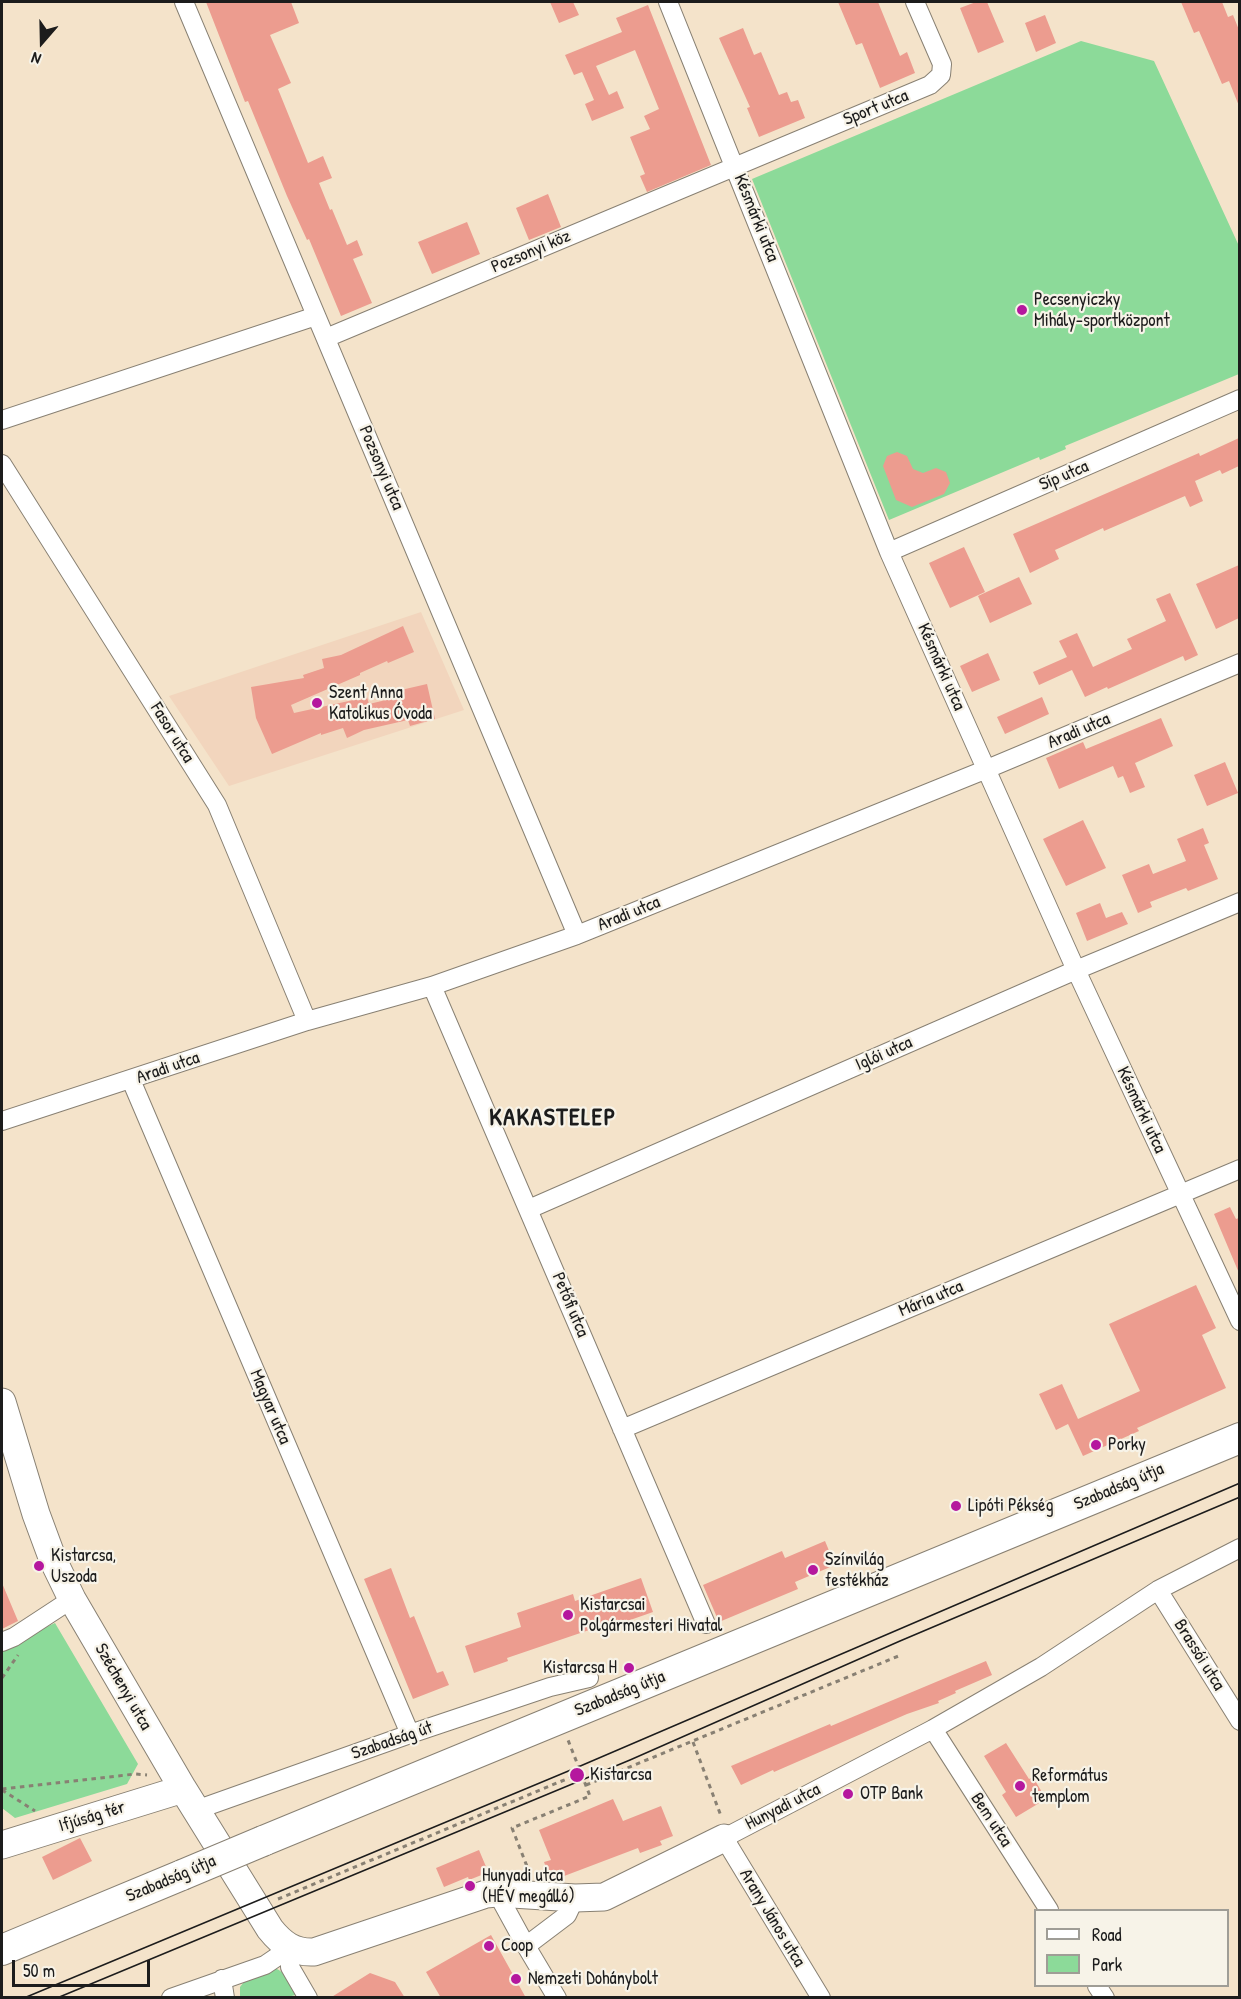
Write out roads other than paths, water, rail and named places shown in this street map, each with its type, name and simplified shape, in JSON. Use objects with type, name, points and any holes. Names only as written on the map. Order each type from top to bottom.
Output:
[{"type":"main road","name":"Szabadság útja","points":[[2,1950],[1239,1438]]},
{"type":"street","name":"Pozsonyi utca","points":[[184,2],[577,935]]},
{"type":"street","name":"Késmárki utca","points":[[668,2],[736,166],[889,552],[1076,970],[1239,1321]]},
{"type":"street","name":"Sport utca","points":[[736,166],[930,85],[940,75],[942,64],[915,2]]},
{"type":"street","name":"Pozsonyi köz","points":[[327,338],[736,166]]},
{"type":"street","points":[[2,420],[316,315]]},
{"type":"street","name":"Síp utca","points":[[889,552],[1239,399]]},
{"type":"street","name":"Fasor utca","points":[[2,464],[217,805],[307,1021]]},
{"type":"street","name":"Aradi utca","points":[[2,1121],[307,1021],[432,986],[577,935],[987,769],[1239,663]]},
{"type":"street","name":"Iglói utca","points":[[529,1209],[1076,970],[1239,902]]},
{"type":"street","name":"Petőfi utca","points":[[432,986],[706,1624]]},
{"type":"street","name":"Magyar utca","points":[[131,1080],[410,1734]]},
{"type":"street","name":"Mária utca","points":[[622,1429],[1239,1169]]},
{"type":"street","name":"Széchenyi utca","points":[[2,1402],[36,1514],[53,1560],[72,1599],[180,1798],[270,1929],[282,1943],[290,1948]]},
{"type":"street","name":"Hunyadi utca","points":[[290,1948],[307,1952],[328,1948],[486,1894],[604,1897],[933,1729],[1041,1667],[1158,1590],[1239,1548]]},
{"type":"street","name":"Brassói utca","points":[[1158,1590],[1239,1721]]},
{"type":"street","points":[[2,1642],[14,1637],[72,1599]]},
{"type":"street","name":"Szabadság út","points":[[180,1798],[410,1734],[550,1687],[589,1678]]},
{"type":"street","name":"Bem utca","points":[[933,1729],[1048,1909]]},
{"type":"street","name":"Ifjúság tér","points":[[2,1845],[45,1831],[180,1798]]},
{"type":"street","name":"Arany János utca","points":[[726,1836],[821,1998]]},
{"type":"street","points":[[497,1893],[557,1998]]},
{"type":"street","points":[[526,1946],[567,1914],[575,1898]]},
{"type":"street","points":[[171,1998],[265,1965],[290,1948]]},
{"type":"street","points":[[290,1948],[290,1967],[308,1998]]},
{"type":"street","points":[[222,1979],[225,1998]]},
{"type":"tram line","points":[[24,1998],[578,1767],[1240,1483]]},
{"type":"tram line","points":[[57,1998],[630,1760],[900,1641],[1240,1497]]},
{"type":"place","name":"Pecsenyiczky Mihály-sportközpont","points":[[1022,310]]},
{"type":"place","name":"Szent Anna Katolikus Óvoda","points":[[317,703]]},
{"type":"place","name":"Porky","points":[[1096,1445]]},
{"type":"place","name":"Lipóti Pékség","points":[[956,1506]]},
{"type":"place","name":"Kistarcsa, Uszoda","points":[[39,1566]]},
{"type":"place","name":"Színvilág festékház","points":[[813,1570]]},
{"type":"place","name":"Kistarcsai Polgármesteri Hivatal","points":[[568,1615]]},
{"type":"place","name":"Kistarcsa H","points":[[629,1668]]},
{"type":"place","name":"Kistarcsa","points":[[577,1775]]},
{"type":"place","name":"Református templom","points":[[1020,1786]]},
{"type":"place","name":"OTP Bank","points":[[848,1794]]},
{"type":"place","name":"Hunyadi utca (HÉV megálló)","points":[[470,1886]]},
{"type":"place","name":"Coop","points":[[489,1946]]},
{"type":"place","name":"Nemzeti Dohánybolt","points":[[516,1979]]},
{"type":"district","name":"KAKASTELEP","points":[[553,1119]]}]
